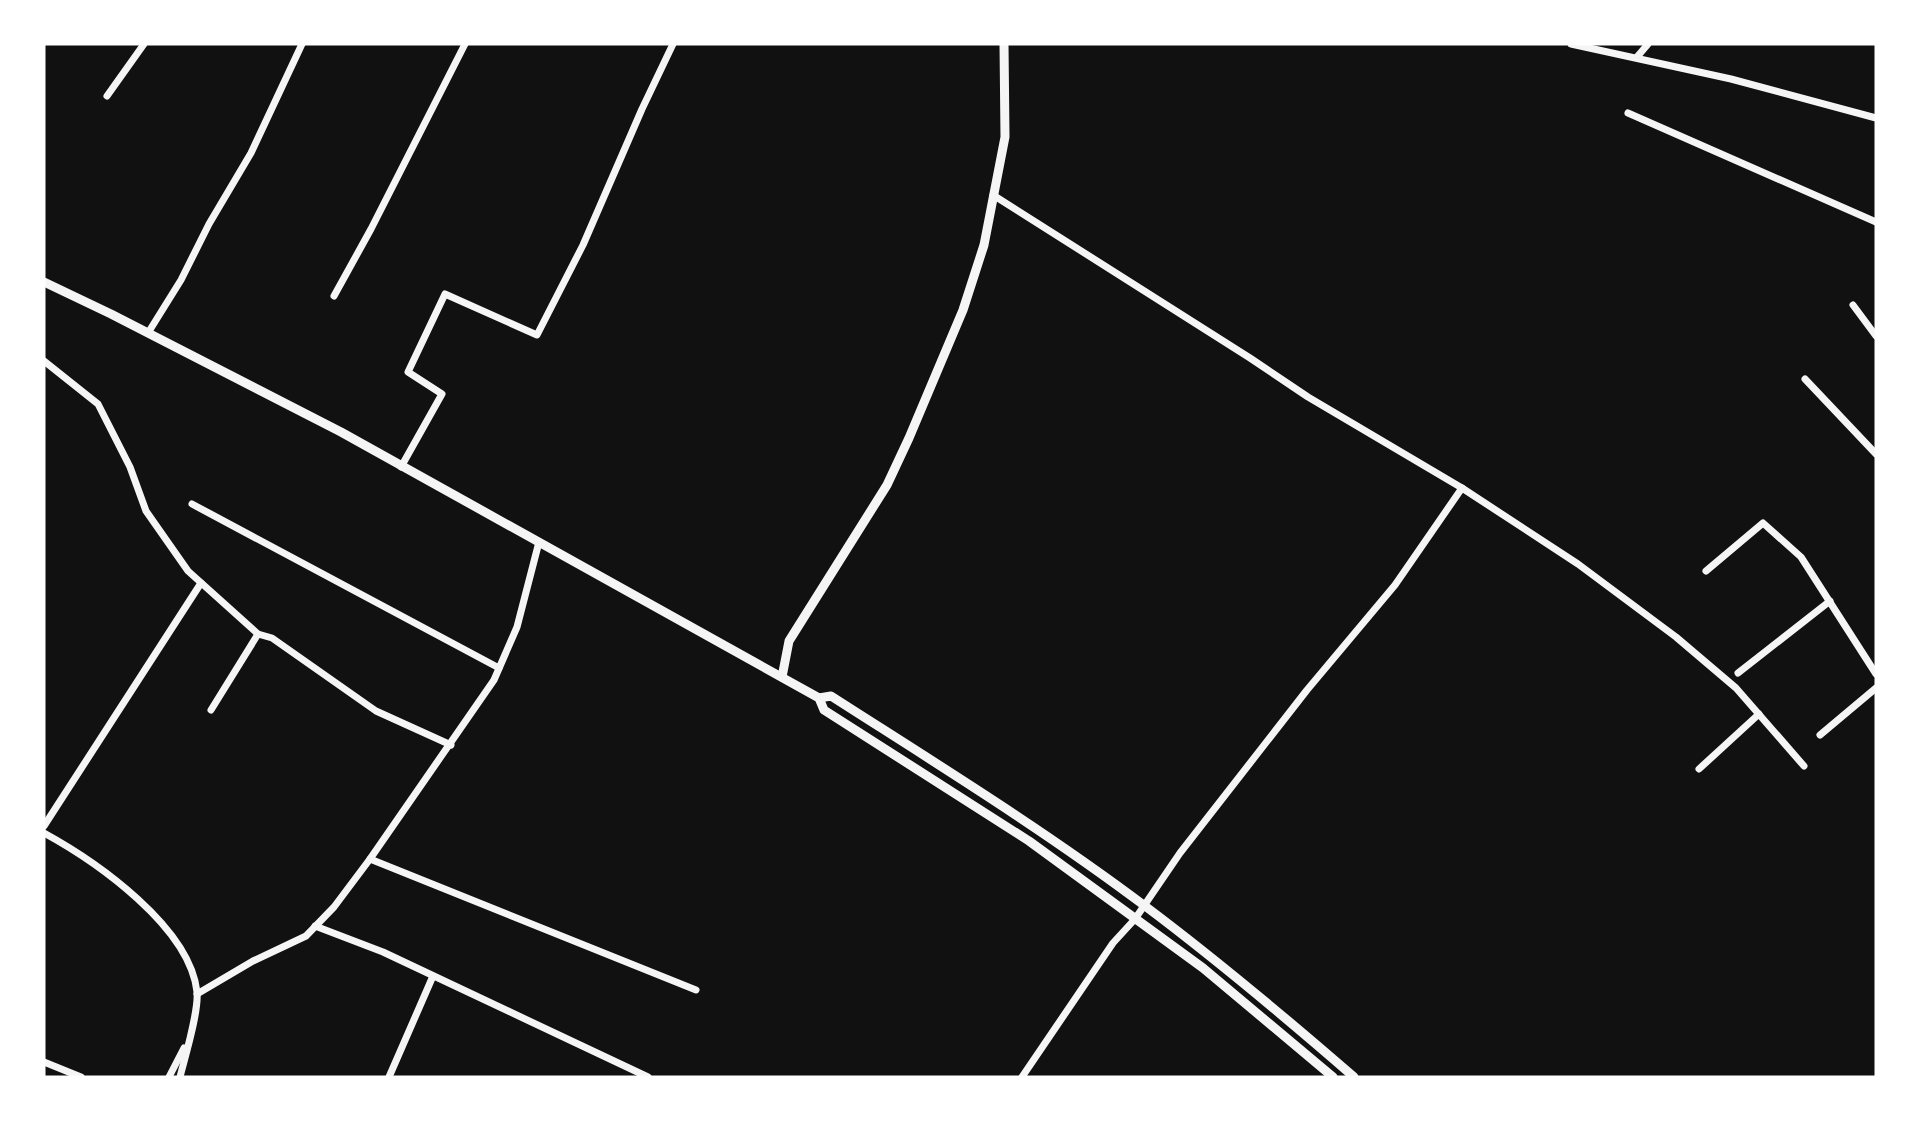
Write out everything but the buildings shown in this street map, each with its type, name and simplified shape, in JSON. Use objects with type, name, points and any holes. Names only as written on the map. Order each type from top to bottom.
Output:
[{"type":"street","points":[[107,96],[144,44]]},
{"type":"street","points":[[148,333],[181,280],[209,224],[251,153],[302,44]]},
{"type":"street","points":[[334,296],[465,44]]},
{"type":"street","points":[[401,467],[442,394],[408,372],[446,294],[537,335],[583,245],[673,44]]},
{"type":"street","points":[[782,677],[789,641],[887,485],[963,310],[984,245],[1004,137],[1004,44]]},
{"type":"street","points":[[1571,44],[1731,79],[1876,118]]},
{"type":"street","points":[[1637,57],[1648,44]]},
{"type":"street","points":[[1628,113],[1876,222]]},
{"type":"street","points":[[993,195],[1308,397],[1462,488],[1577,564],[1676,638],[1736,688],[1804,766]]},
{"type":"street","points":[[44,282],[341,432],[818,698],[824,710],[1029,841],[1203,968],[1333,1077]]},
{"type":"street","points":[[1853,305],[1876,336]]},
{"type":"street","points":[[44,361],[99,404],[130,467],[146,511],[188,571],[258,634],[272,638],[376,711],[451,745]]},
{"type":"street","points":[[1805,379],[1876,454]]},
{"type":"street","points":[[1022,1077],[1180,853],[1307,690],[1395,585],[1462,488]]},
{"type":"street","points":[[192,504],[499,668]]},
{"type":"street","points":[[1706,572],[1763,523],[1801,557],[1876,674]]},
{"type":"street","points":[[197,994],[253,961],[306,936],[334,907],[451,745],[494,680],[517,627],[539,542]]},
{"type":"street","points":[[44,826],[201,583]]},
{"type":"street","points":[[1738,673],[1830,601]]},
{"type":"street","points":[[211,710],[258,634]]},
{"type":"street","points":[[1820,735],[1876,688]]},
{"type":"street","points":[[818,698],[831,696],[1044,834],[1144,905],[1262,998],[1354,1077]]},
{"type":"street","points":[[1699,768],[1759,714]]},
{"type":"street","points":[[920,771],[927,758]]},
{"type":"street","points":[[44,833],[75,850],[127,890],[170,932],[189,961],[197,994],[180,1077]]},
{"type":"street","points":[[370,859],[696,990]]},
{"type":"street","points":[[315,926],[344,936],[433,976],[648,1077]]},
{"type":"street","points":[[389,1077],[433,976]]},
{"type":"street","points":[[169,1077],[190,1035]]},
{"type":"street","points":[[44,1062],[81,1077]]}]
